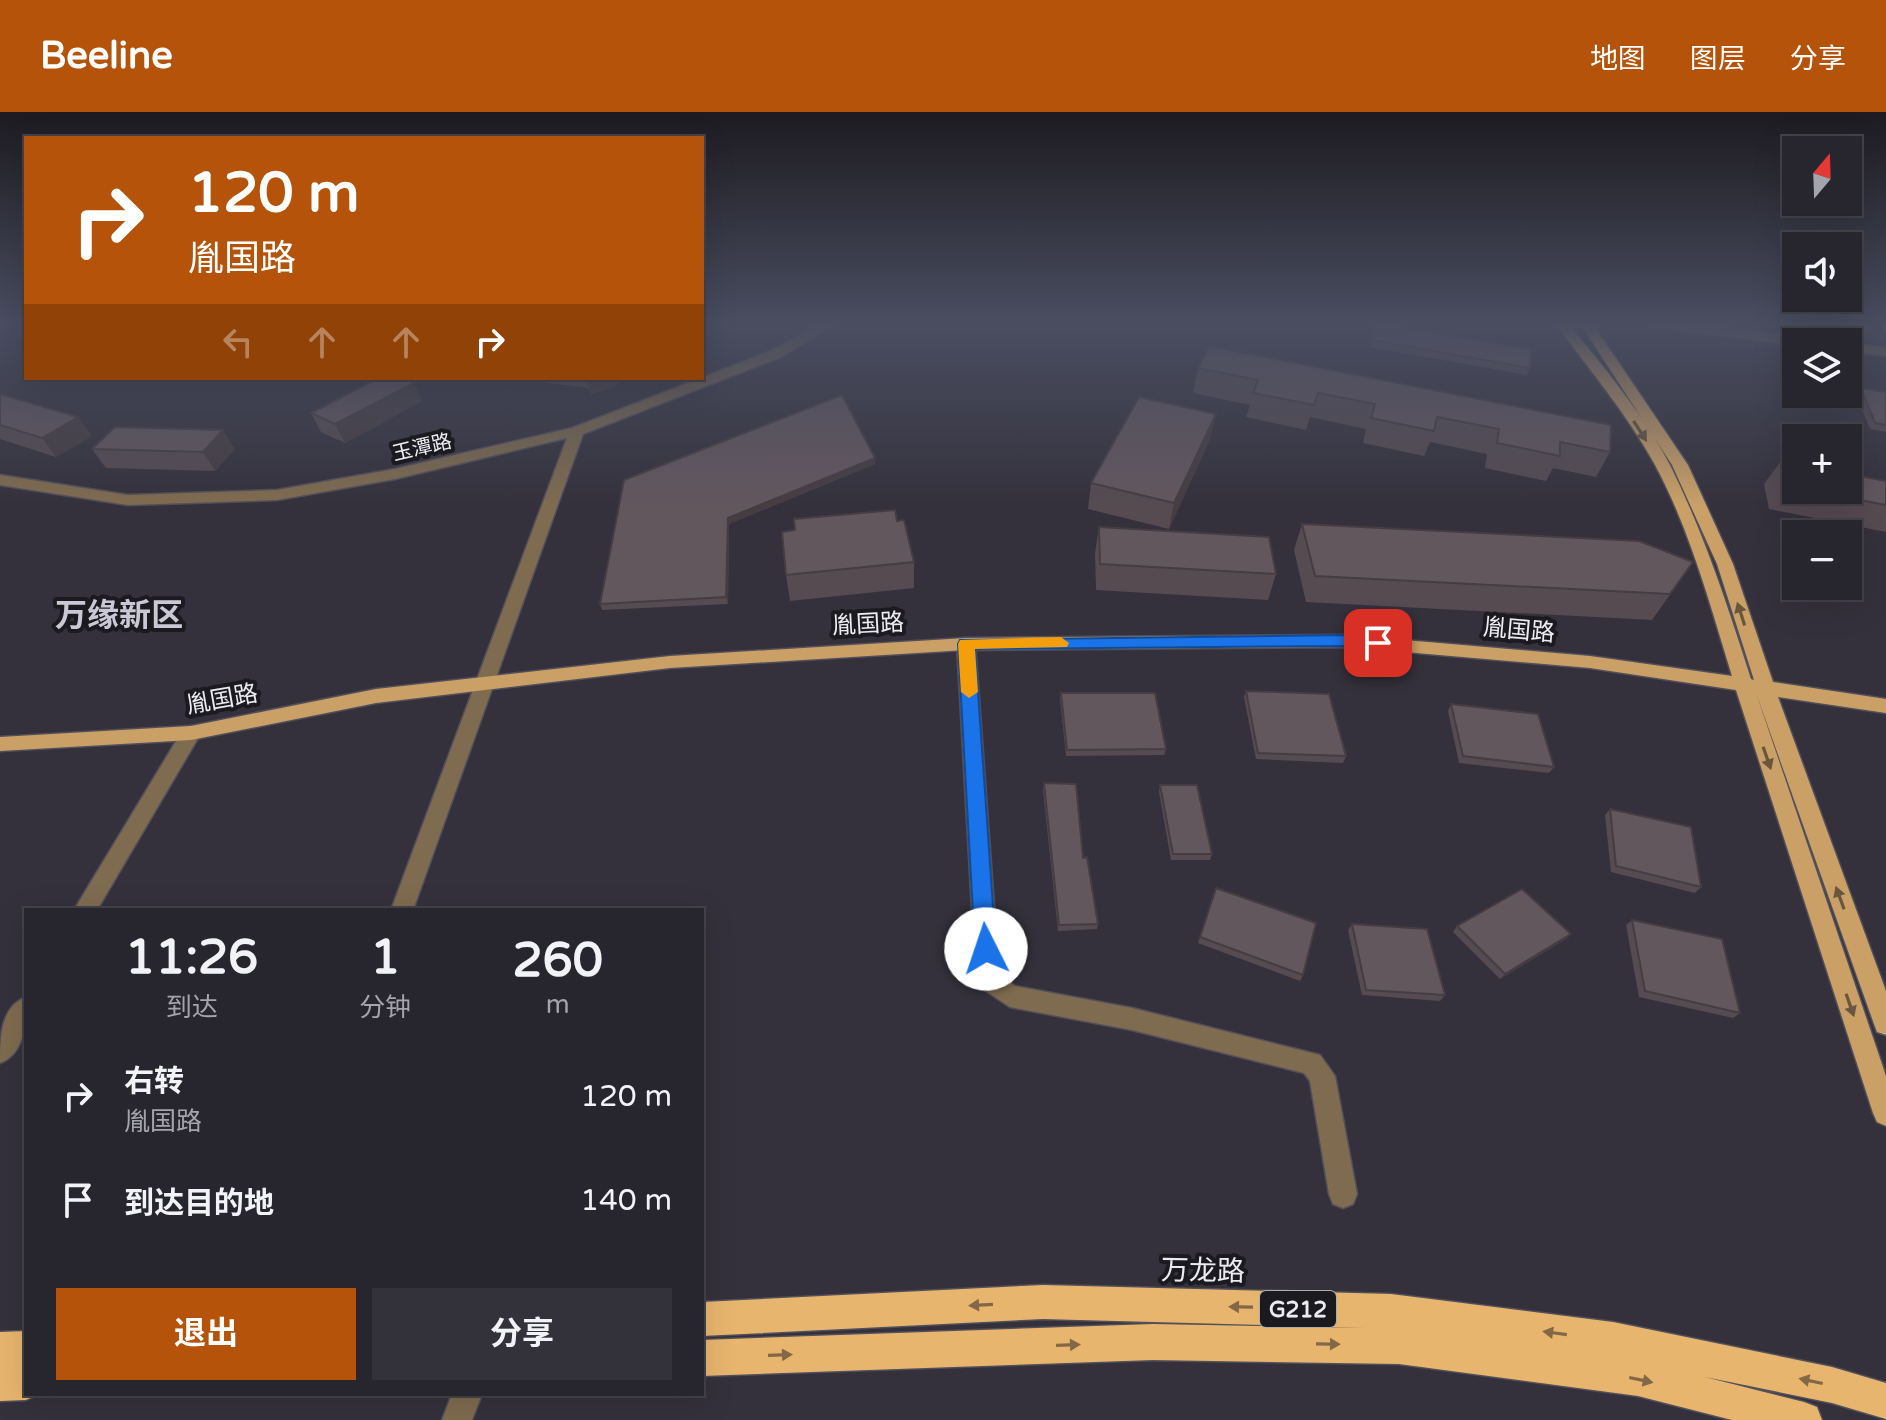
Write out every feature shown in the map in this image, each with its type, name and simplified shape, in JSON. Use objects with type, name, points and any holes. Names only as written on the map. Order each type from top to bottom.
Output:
[{"type":"highway","name":"万龙路","points":[[704,1319],[1043,1302],[1391,1311],[1613,1340],[1832,1385],[1886,1401]]},
{"type":"highway","name":"G212","points":[[704,1358],[1153,1342],[1399,1346],[1638,1378],[1804,1420]]},
{"type":"highway","points":[[0,1350],[24,1349]]},
{"type":"highway","points":[[0,1383],[24,1382]]},
{"type":"main road","points":[[1610,384],[1662,464],[1705,562],[1886,1024]]},
{"type":"main road","points":[[1626,384],[1680,465],[1725,564],[1755,686],[1886,1113]]},
{"type":"main road","name":"胤国路","points":[[0,744],[191,733],[376,696],[670,662],[966,644],[1347,641],[1590,662],[1886,706]]},
{"type":"street","name":"玉潭路","points":[[0,480],[128,500],[277,495],[395,474],[577,431],[698,384]]},
{"type":"street","points":[[403,908],[577,431]]},
{"type":"street","points":[[966,644],[988,980],[1010,996],[1132,1019],[1311,1063],[1322,1076],[1343,1194]]},
{"type":"street","points":[[86,908],[191,733]]},
{"type":"street","points":[[0,1051],[24,1011]]},
{"type":"street","points":[[457,1420],[466,1396]]},
{"type":"building","points":[[366,384],[412,384],[335,424],[311,413]]},
{"type":"building","points":[[1256,384],[1403,384],[1611,425],[1610,452],[1560,442],[1560,456],[1497,443],[1499,429],[1437,417],[1434,431],[1371,418],[1375,404],[1318,393],[1314,405],[1253,393]]},
{"type":"building","points":[[1862,388],[1886,392],[1886,425],[1875,423]]},
{"type":"building","points":[[0,394],[78,417],[42,438],[0,425]]},
{"type":"building","points":[[842,395],[875,458],[728,518],[726,597],[600,604],[624,480]]},
{"type":"building","points":[[1139,397],[1216,414],[1174,503],[1091,483]]},
{"type":"building","points":[[115,427],[223,430],[203,452],[92,449]]},
{"type":"building","points":[[1862,477],[1886,481],[1886,505],[1862,500]]},
{"type":"building","points":[[895,510],[897,521],[904,520],[914,562],[786,575],[782,532],[795,530],[794,519]]},
{"type":"building","points":[[1302,524],[1639,541],[1693,562],[1670,594],[1315,576]]},
{"type":"building","points":[[1099,527],[1269,537],[1276,574],[1100,564]]},
{"type":"building","points":[[1246,691],[1329,694],[1346,756],[1258,753]]},
{"type":"building","points":[[1061,693],[1155,693],[1166,749],[1067,750]]},
{"type":"building","points":[[1451,704],[1538,714],[1554,767],[1463,756]]},
{"type":"building","points":[[1044,783],[1076,784],[1083,858],[1087,857],[1098,924],[1059,925]]},
{"type":"building","points":[[1160,785],[1197,785],[1212,854],[1173,854]]},
{"type":"building","points":[[1610,809],[1691,827],[1701,887],[1616,866]]},
{"type":"building","points":[[1216,888],[1316,923],[1303,975],[1200,937]]},
{"type":"building","points":[[1522,889],[1571,934],[1505,974],[1457,926]]},
{"type":"building","points":[[1632,920],[1722,939],[1740,1013],[1645,991]]},
{"type":"building","points":[[1352,924],[1427,929],[1445,995],[1366,990]]},
{"type":"slow traffic","points":[[969,692],[966,644],[1061,643]]},
{"type":"district","name":"万缘新区","points":[[119,615]]},
{"type":"route","points":[[986,949],[966,644],[1378,643]]}]
